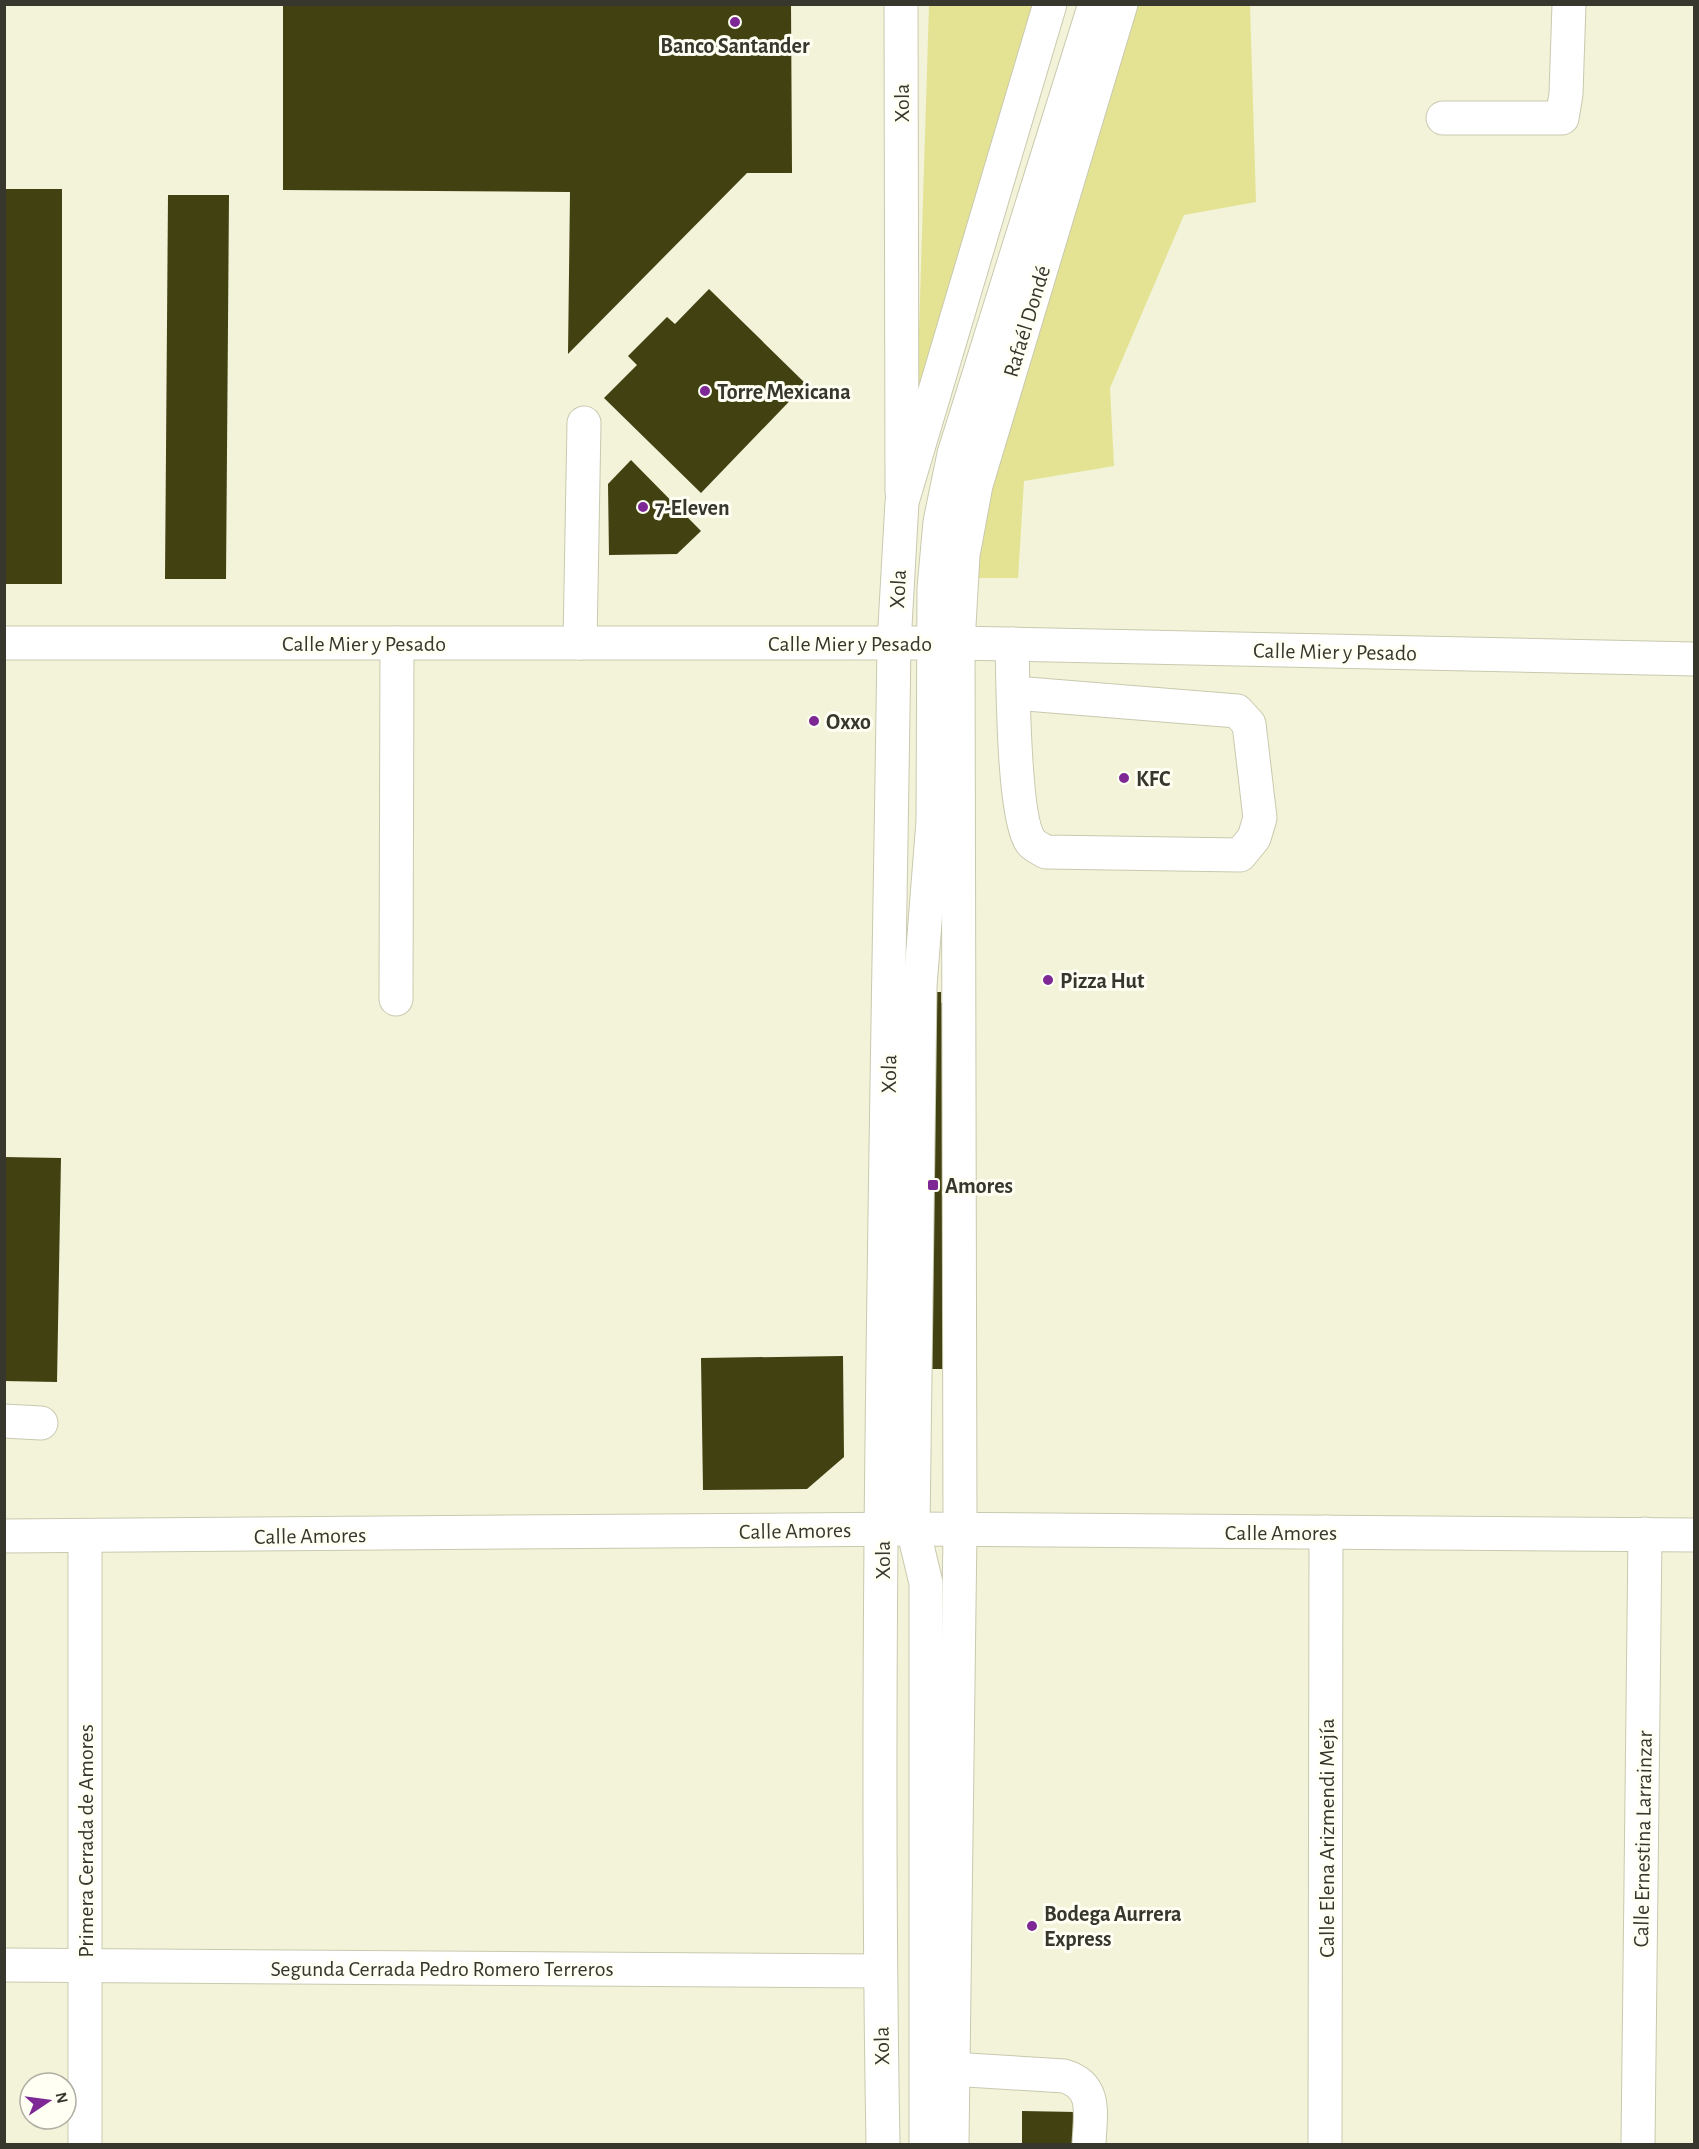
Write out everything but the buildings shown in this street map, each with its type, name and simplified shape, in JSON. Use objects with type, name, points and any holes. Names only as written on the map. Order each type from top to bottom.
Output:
[{"type":"main road","name":"Xola","points":[[901,4],[902,502],[894,644],[925,1530],[951,2069],[952,2145]]},
{"type":"main road","points":[[902,502],[1050,4]]},
{"type":"main road","points":[[926,2145],[925,1530],[952,986],[933,821],[945,643],[934,588],[940,522],[954,454],[1095,4]]},
{"type":"main road","name":"Rafaél Dondé","points":[[945,643],[976,485],[1121,4]]},
{"type":"main road","points":[[1443,118],[1562,118],[1566,94],[1569,4]]},
{"type":"main road","points":[[580,643],[584,423]]},
{"type":"main road","name":"Calle Mier y Pesado","points":[[4,643],[945,643],[1695,659]]},
{"type":"main road","points":[[396,999],[398,643]]},
{"type":"main road","name":"Xola","points":[[883,2145],[880,1971],[925,1530],[945,643]]},
{"type":"main road","points":[[1012,644],[1014,693],[1022,821],[1031,843],[1046,852],[1239,855],[1254,838],[1260,818],[1249,724],[1238,711],[1014,693]]},
{"type":"main road","points":[[4,1421],[41,1423]]},
{"type":"main road","name":"Calle Amores","points":[[4,1536],[925,1530],[1695,1535]]},
{"type":"main road","name":"Calle Elena Arizmendi Mejía","points":[[1325,2145],[1326,1532]]},
{"type":"main road","name":"Calle Ernestina Larrainzar","points":[[1638,2145],[1645,1534]]},
{"type":"main road","name":"Primera Cerrada de Amores","points":[[84,2145],[85,1537]]},
{"type":"main road","name":"Segunda Cerrada Pedro Romero Terreros","points":[[4,1965],[880,1971]]},
{"type":"main road","points":[[951,2069],[1064,2076],[1077,2080],[1087,2091],[1090,2105],[1089,2145]]},
{"type":"shaded area","points":[[929,5],[1034,5],[917,396]]},
{"type":"shaded area","points":[[1134,5],[1250,5],[1256,202],[1184,215],[1110,388],[1114,466],[1024,481],[1018,578],[976,578],[987,500]]},
{"type":"place","name":"Banco Santander","points":[[735,22]]},
{"type":"place","name":"Torre Mexicana","points":[[705,391]]},
{"type":"place","name":"7-Eleven","points":[[643,507]]},
{"type":"place","name":"Oxxo","points":[[814,721]]},
{"type":"place","name":"KFC","points":[[1124,778]]},
{"type":"place","name":"Pizza Hut","points":[[1048,980]]},
{"type":"place","name":"Amores","points":[[933,1185]]},
{"type":"place","name":"Bodega Aurrera Express","points":[[1032,1926]]}]
